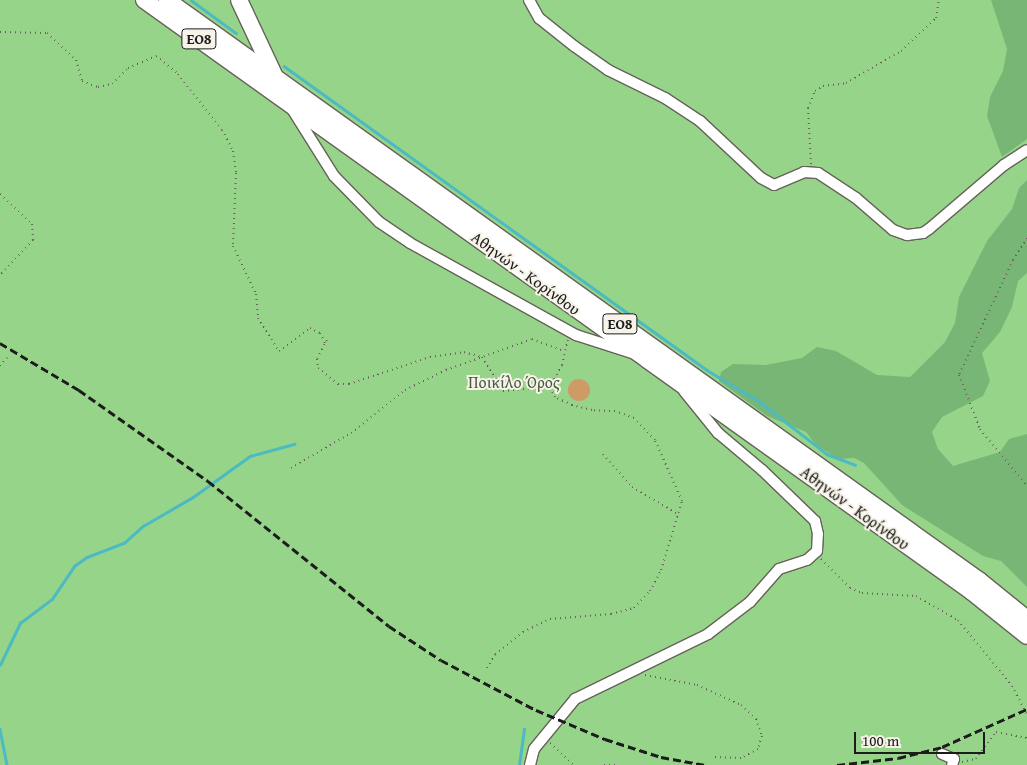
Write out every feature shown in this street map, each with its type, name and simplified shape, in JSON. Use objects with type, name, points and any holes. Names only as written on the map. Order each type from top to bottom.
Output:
[{"type":"highway","name":"Αθηνών - Κορίνθου","points":[[144,0],[972,592],[1027,636]]},
{"type":"highway","name":"Αθηνών - Κορίνθου","points":[[167,0],[980,581],[1027,619]]},
{"type":"highway","points":[[239,0],[275,77]]},
{"type":"street","points":[[529,0],[539,18],[574,46],[608,70],[665,98],[700,121],[765,180],[778,184],[811,171],[825,176],[856,198],[893,230],[915,235],[929,228],[1004,165],[1027,150]]},
{"type":"street","points":[[289,104],[334,176],[379,222],[410,243],[572,333],[641,356]]},
{"type":"street","points":[[530,765],[534,750],[575,699],[708,634],[750,602],[779,569],[815,555],[818,534],[815,521],[800,510],[762,470],[718,433],[676,381]]},
{"type":"street","points":[[942,754],[954,759],[956,764]]},
{"type":"path","points":[[811,171],[808,108],[815,91],[824,86],[846,83],[901,51],[936,18],[939,0]]},
{"type":"path","points":[[0,32],[47,33],[76,60],[82,81],[98,88],[112,84],[128,68],[156,56],[178,74],[222,130],[233,150],[236,173],[233,246],[254,288],[258,318],[279,351],[310,328],[320,333],[326,341],[317,359],[318,368],[338,384],[349,384],[430,357],[464,352],[482,357],[503,391],[539,388],[548,383],[562,365],[564,351],[572,333]]},
{"type":"path","points":[[0,194],[32,224],[33,240],[0,275]]},
{"type":"path","points":[[1027,238],[1013,260],[960,376],[980,429],[1027,486]]},
{"type":"path","points":[[291,468],[351,433],[405,390],[482,357],[532,338],[564,351]]},
{"type":"path","points":[[0,366],[7,358]]},
{"type":"path","points":[[487,668],[495,654],[523,632],[550,619],[611,614],[634,608],[650,591],[661,570],[682,501],[673,475],[655,440],[634,418],[615,411],[592,410],[572,405],[555,397],[548,383]]},
{"type":"path","points":[[603,454],[632,487],[678,514]]},
{"type":"path","points":[[815,555],[850,588],[862,594],[916,596],[958,620],[1012,686],[1027,714]]},
{"type":"path","points":[[638,669],[652,678],[686,682],[718,694],[740,704],[756,719],[762,736],[758,749],[741,758],[714,757]]},
{"type":"path","points":[[956,764],[976,758],[996,732],[1027,738]]},
{"type":"path","points":[[543,737],[574,765]]},
{"type":"path","points":[[604,765],[618,765]]},
{"type":"green space","name":"Ποικίλο Όρος","points":[[0,0],[1027,0],[1027,765],[0,765]]},
{"type":"green space","points":[[991,0],[1027,0],[1027,139],[1002,157],[987,116],[990,97],[1003,71],[1007,49]]},
{"type":"green space","points":[[1027,180],[1027,273],[1018,281],[1012,307],[1000,332],[982,353],[990,381],[983,396],[942,417],[932,432],[938,449],[953,466],[1000,452],[1009,439],[1027,434],[1027,587],[1001,561],[983,556],[902,505],[864,463],[854,458],[839,459],[816,445],[806,432],[767,416],[719,381],[721,372],[733,364],[766,365],[802,358],[817,347],[836,351],[877,375],[910,377],[945,342],[955,323],[959,297],[987,241],[1012,209],[1019,188]]},
{"type":"building","points":[[579,379],[587,382],[590,390],[587,398],[579,401],[571,398],[568,390],[571,382]]},
{"type":"waterway","points":[[191,0],[236,33]]},
{"type":"waterway","points":[[284,66],[707,370],[760,402],[827,454],[855,465]]},
{"type":"waterway","points":[[0,665],[20,623],[52,599],[74,566],[87,557],[124,543],[143,526],[193,497],[250,456],[294,444]]},
{"type":"waterway","points":[[0,729],[7,765]]},
{"type":"waterway","points":[[519,765],[524,729]]},
{"type":"railway","points":[[0,343],[79,390],[208,481],[389,626],[441,660],[536,710],[605,739],[661,757],[705,765]]},
{"type":"railway","points":[[837,765],[898,758],[942,747],[1027,709]]}]
